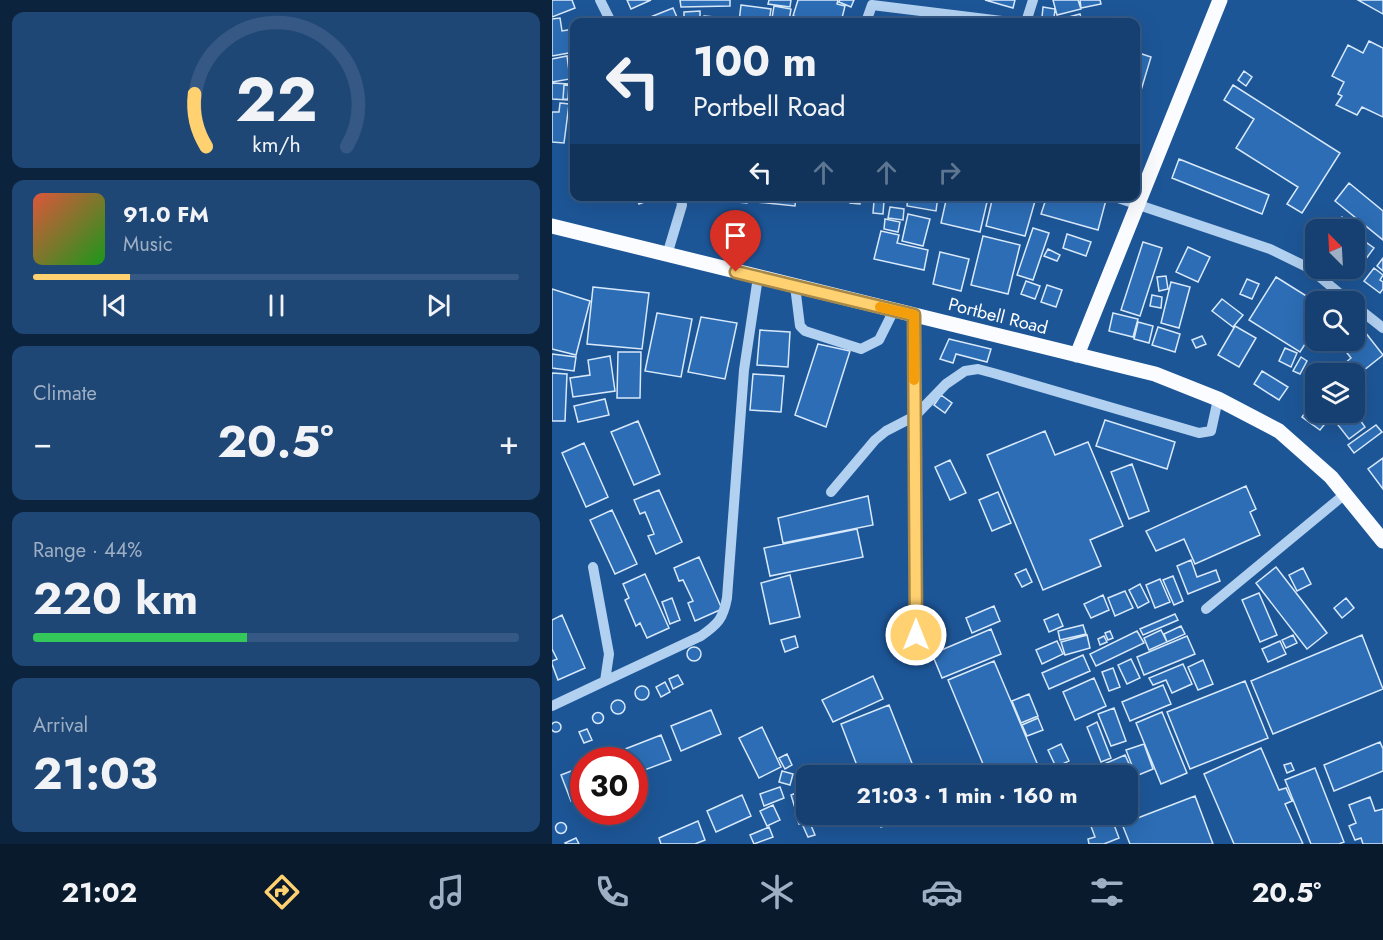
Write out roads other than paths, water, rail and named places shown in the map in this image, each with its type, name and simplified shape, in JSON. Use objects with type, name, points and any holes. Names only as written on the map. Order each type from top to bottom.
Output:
[{"type":"main road","points":[[1140,194],[1220,0]]},
{"type":"main road","points":[[1077,355],[1137,201]]},
{"type":"main road","name":"Portbell Road","points":[[552,226],[1155,374],[1218,399],[1279,431],[1331,477],[1383,541]]},
{"type":"street","points":[[600,0],[609,18]]},
{"type":"street","points":[[1027,18],[1033,0]]},
{"type":"street","points":[[867,18],[872,5],[978,18]]},
{"type":"street","points":[[667,255],[682,205],[681,201]]},
{"type":"street","points":[[1127,201],[1270,249],[1309,268],[1337,291]]},
{"type":"street","points":[[552,706],[701,636],[715,626],[724,614],[744,370],[758,277]]},
{"type":"street","points":[[795,286],[800,326],[804,331],[861,349],[879,340],[894,310]]},
{"type":"street","points":[[1365,314],[1383,328]]},
{"type":"street","points":[[914,315],[916,635]]},
{"type":"street","points":[[831,492],[875,440],[886,430],[915,416],[946,384],[965,370],[978,369],[1199,433],[1211,431],[1218,399]]},
{"type":"street","points":[[1206,609],[1345,494]]},
{"type":"street","points":[[592,567],[609,654],[605,681]]}]
